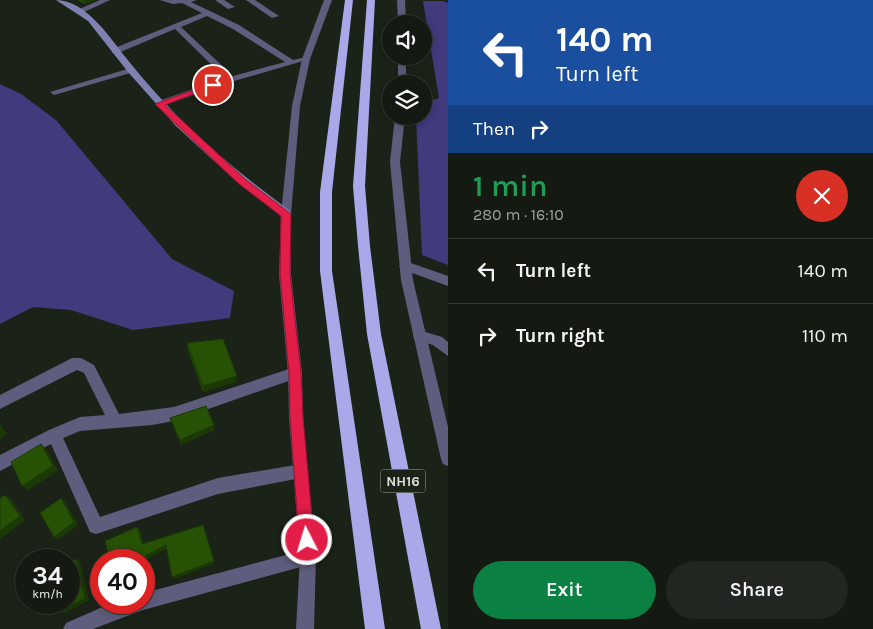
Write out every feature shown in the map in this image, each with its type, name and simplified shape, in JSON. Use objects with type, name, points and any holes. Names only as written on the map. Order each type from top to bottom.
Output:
[{"type":"highway","points":[[349,0],[326,192],[326,271],[375,629]]},
{"type":"highway","name":"NH16","points":[[372,0],[360,186],[367,276],[374,334],[431,629]]},
{"type":"main road","points":[[60,0],[91,19],[159,104],[242,181],[286,214]]},
{"type":"street","points":[[79,12],[106,0]]},
{"type":"street","points":[[164,0],[185,2],[196,0]]},
{"type":"street","points":[[219,0],[231,7]]},
{"type":"street","points":[[250,0],[275,16]]},
{"type":"street","points":[[305,629],[308,557],[296,417],[295,373],[285,274],[286,214],[296,106],[306,59],[328,0]]},
{"type":"street","points":[[401,0],[402,15]]},
{"type":"street","points":[[185,2],[236,27],[291,62]]},
{"type":"street","points":[[115,51],[208,13]]},
{"type":"street","points":[[176,26],[231,79]]},
{"type":"street","points":[[159,104],[231,79],[306,59]]},
{"type":"street","points":[[54,92],[130,70]]},
{"type":"street","points":[[399,125],[395,162],[407,280],[418,332],[443,414],[448,459]]},
{"type":"street","points":[[405,266],[448,281]]},
{"type":"street","points":[[418,332],[437,341],[448,350]]},
{"type":"street","points":[[0,402],[72,364],[78,363],[89,369],[116,421]]},
{"type":"street","points":[[0,463],[54,435],[80,424],[152,418],[174,414],[295,373]]},
{"type":"street","points":[[54,435],[96,526],[218,486],[301,472]]},
{"type":"street","points":[[155,599],[308,557]]},
{"type":"street","points":[[72,629],[108,614]]},
{"type":"shaded area","points":[[423,1],[443,1],[448,3],[448,265],[422,255],[416,125],[432,125],[432,100],[439,98],[432,56],[432,15],[425,15]]},
{"type":"shaded area","points":[[0,84],[21,94],[56,120],[172,259],[234,291],[230,318],[133,330],[71,310],[33,307],[0,324]]},
{"type":"building","points":[[223,339],[237,376],[203,386],[187,343]]},
{"type":"building","points":[[206,406],[214,425],[180,440],[170,418]]},
{"type":"building","points":[[41,444],[53,466],[22,486],[11,462]]},
{"type":"building","points":[[5,495],[20,516],[0,531],[0,498]]},
{"type":"building","points":[[61,498],[74,522],[54,537],[40,513]]},
{"type":"building","points":[[203,525],[214,561],[172,577],[166,545],[155,551],[155,549],[107,549],[105,541],[137,527],[142,544]]},
{"type":"building","points":[[80,576],[85,598],[80,601]]},
{"type":"route","points":[[213,85],[159,104],[213,156],[242,181],[286,214],[285,274],[295,373],[296,417],[307,540]]}]
